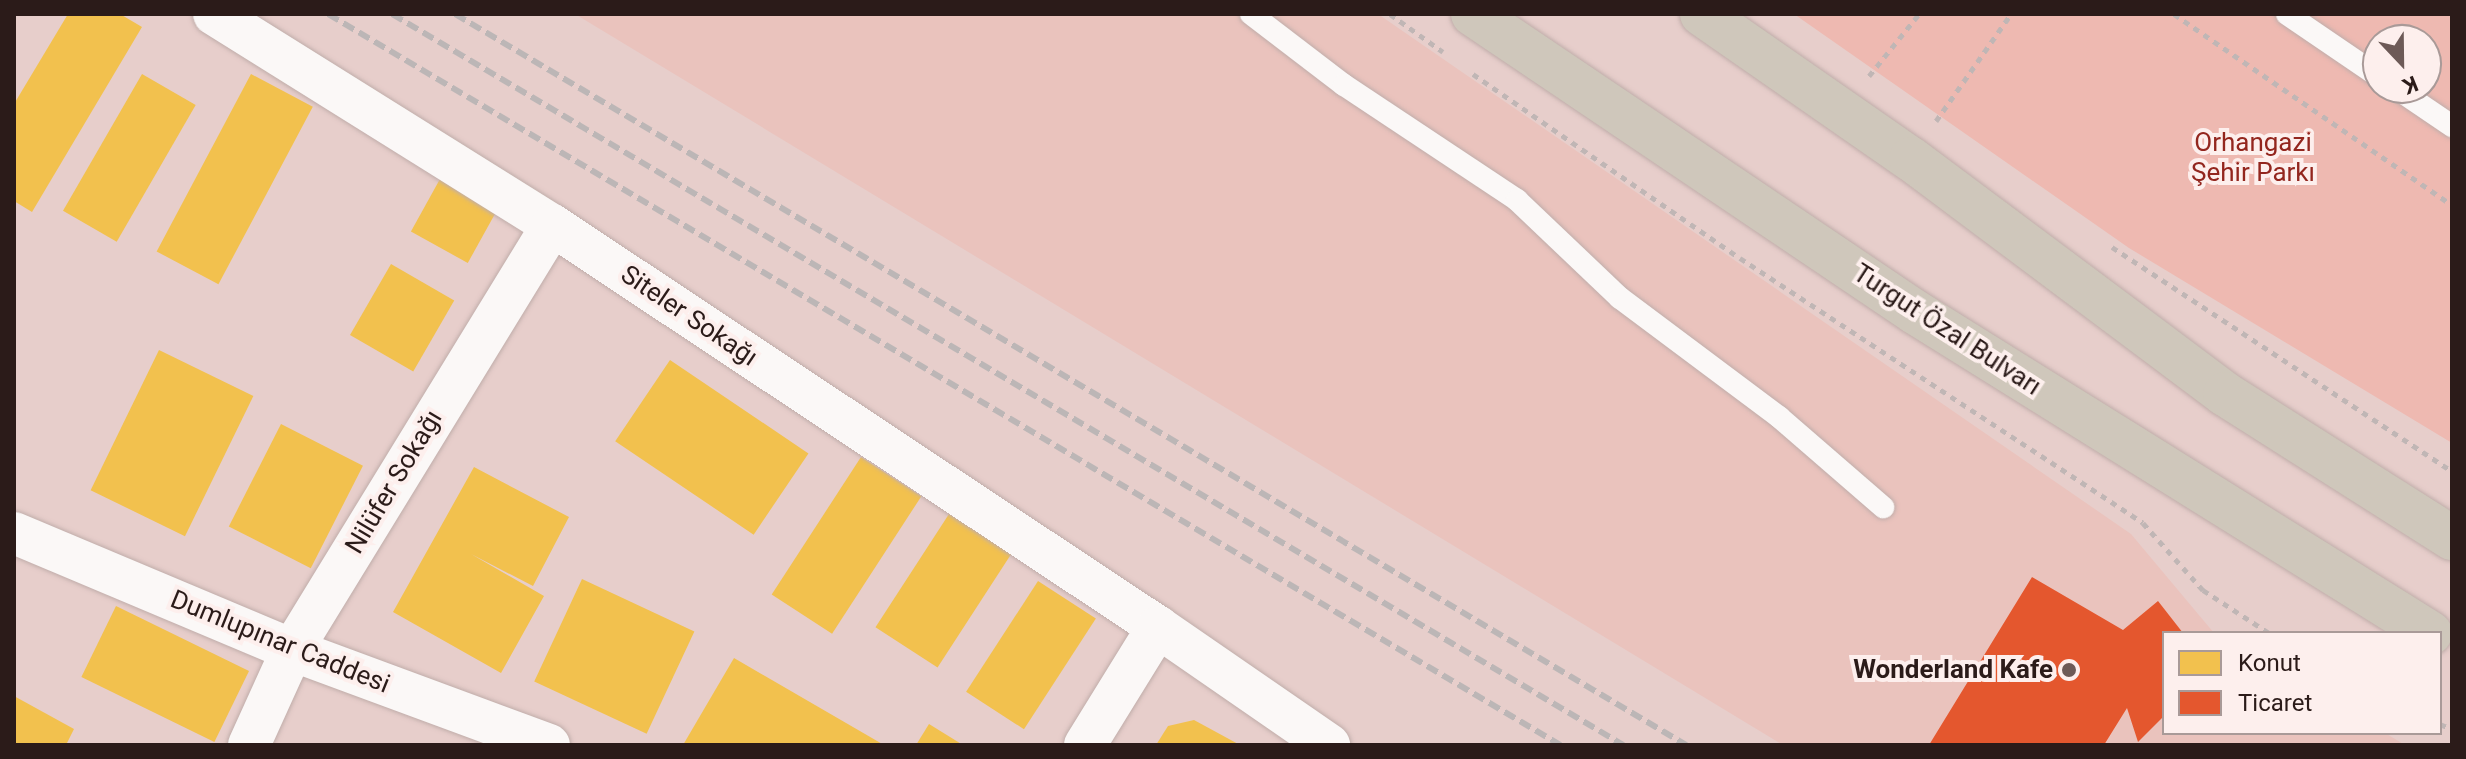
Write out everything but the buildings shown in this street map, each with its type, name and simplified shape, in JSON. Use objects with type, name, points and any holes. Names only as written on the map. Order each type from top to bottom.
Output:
[{"type":"highway","name":"Turgut Özal Bulvarı","points":[[1473,14],[1915,312],[2427,631]]},
{"type":"highway","points":[[1702,14],[1911,159],[2225,394],[2452,538]]},
{"type":"street","name":"Siteler Sokağı","points":[[214,14],[552,225],[1158,627],[1329,745]]},
{"type":"street","name":"Nilüfer Sokağı","points":[[249,745],[292,650],[552,225]]},
{"type":"street","name":"Dumlupınar Caddesi","points":[[14,533],[292,650],[549,745]]},
{"type":"street","points":[[1085,745],[1158,627]]},
{"type":"lane","points":[[1251,14],[1344,85],[1517,200],[1620,298],[1779,417],[1883,507]]},
{"type":"lane","points":[[2287,14],[2362,65]]},
{"type":"lane","points":[[2420,104],[2452,126]]},
{"type":"path","points":[[1390,14],[1453,59]]},
{"type":"path","points":[[1860,88],[1919,14]]},
{"type":"path","points":[[1932,126],[2011,14]]},
{"type":"path","points":[[2174,14],[2452,205]]},
{"type":"path","points":[[1465,68],[1727,250],[2143,523],[2203,590],[2266,631]]},
{"type":"shaded area","points":[[575,14],[1378,14],[2131,534],[2212,631],[2162,631],[2162,735],[2388,735],[2405,745],[1783,745]]},
{"type":"green space","name":"Orhangazi Şehir Parkı","points":[[1794,14],[2452,14],[2452,443],[2129,248]]},
{"type":"railway","points":[[328,14],[1560,745]]},
{"type":"railway","points":[[392,14],[1623,745]]},
{"type":"railway","points":[[455,14],[1686,745]]},
{"type":"place","name":"Wonderland Kafe","points":[[2069,670]]}]
